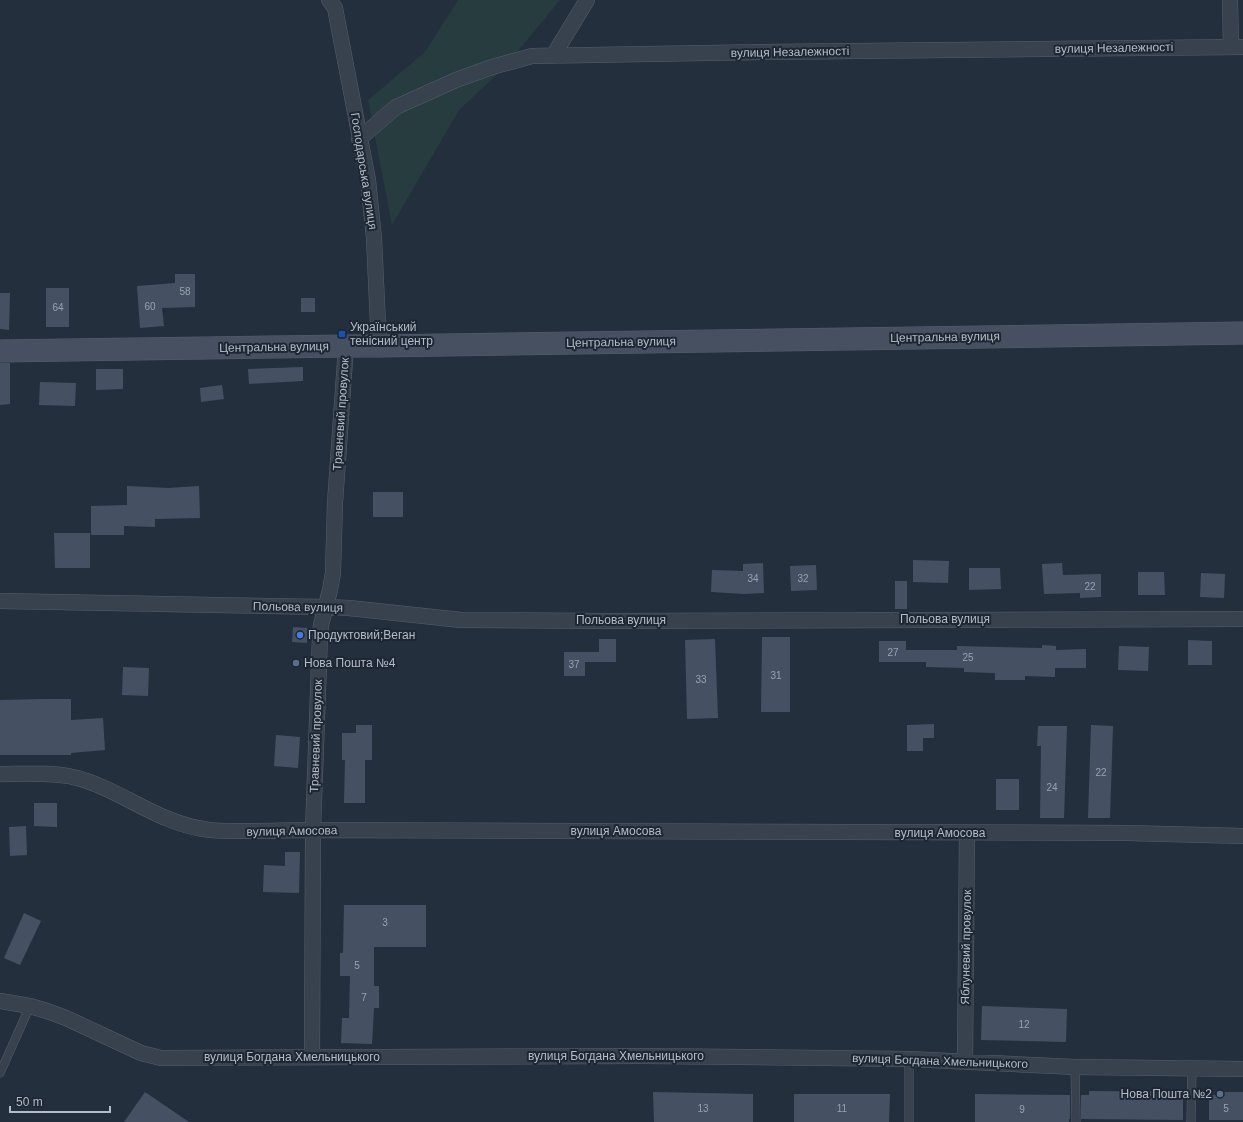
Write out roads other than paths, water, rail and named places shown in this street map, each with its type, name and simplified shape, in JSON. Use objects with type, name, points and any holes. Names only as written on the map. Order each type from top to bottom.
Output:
[{"type":"main road","name":"Центральна вулиця","points":[[0,351],[1243,333]]},
{"type":"street","name":"Господарська вулиця","points":[[329,0],[335,8],[368,180],[374,238],[379,346]]},
{"type":"street","points":[[553,56],[587,0]]},
{"type":"street","points":[[1230,0],[1237,47]]},
{"type":"street","name":"вулиця Незалежності","points":[[359,139],[396,107],[456,80],[492,67],[532,56],[1237,47]]},
{"type":"street","name":"Травневий провулок","points":[[312,1057],[313,830],[320,636],[321,625],[333,573],[335,503],[346,346]]},
{"type":"street","name":"Польова вулиця","points":[[0,601],[326,607],[461,620],[622,621],[1243,618]]},
{"type":"street","name":"вулиця Амосова","points":[[0,774],[61,775],[74,777],[95,784],[182,824],[203,829],[230,831],[1128,833],[1243,836]]},
{"type":"street","name":"Яблуневий провулок","points":[[965,1061],[967,833]]},
{"type":"street","name":"вулиця Богдана Хмельницького","points":[[0,1001],[30,1006],[66,1018],[141,1053],[161,1058],[646,1056],[909,1059],[1075,1067],[1243,1069]]},
{"type":"lane","points":[[0,1073],[30,1006]]},
{"type":"lane","points":[[909,1059],[909,1122]]},
{"type":"lane","points":[[1075,1067],[1076,1122]]},
{"type":"lane","points":[[1191,1122],[1192,1068]]},
{"type":"place","name":"Український тенісний центр","points":[[342,334]]},
{"type":"place","name":"Продуктовий;Веган","points":[[300,635]]},
{"type":"place","name":"Нова Пошта №4","points":[[296,663]]},
{"type":"place","name":"Нова Пошта №2","points":[[1220,1094]]}]
